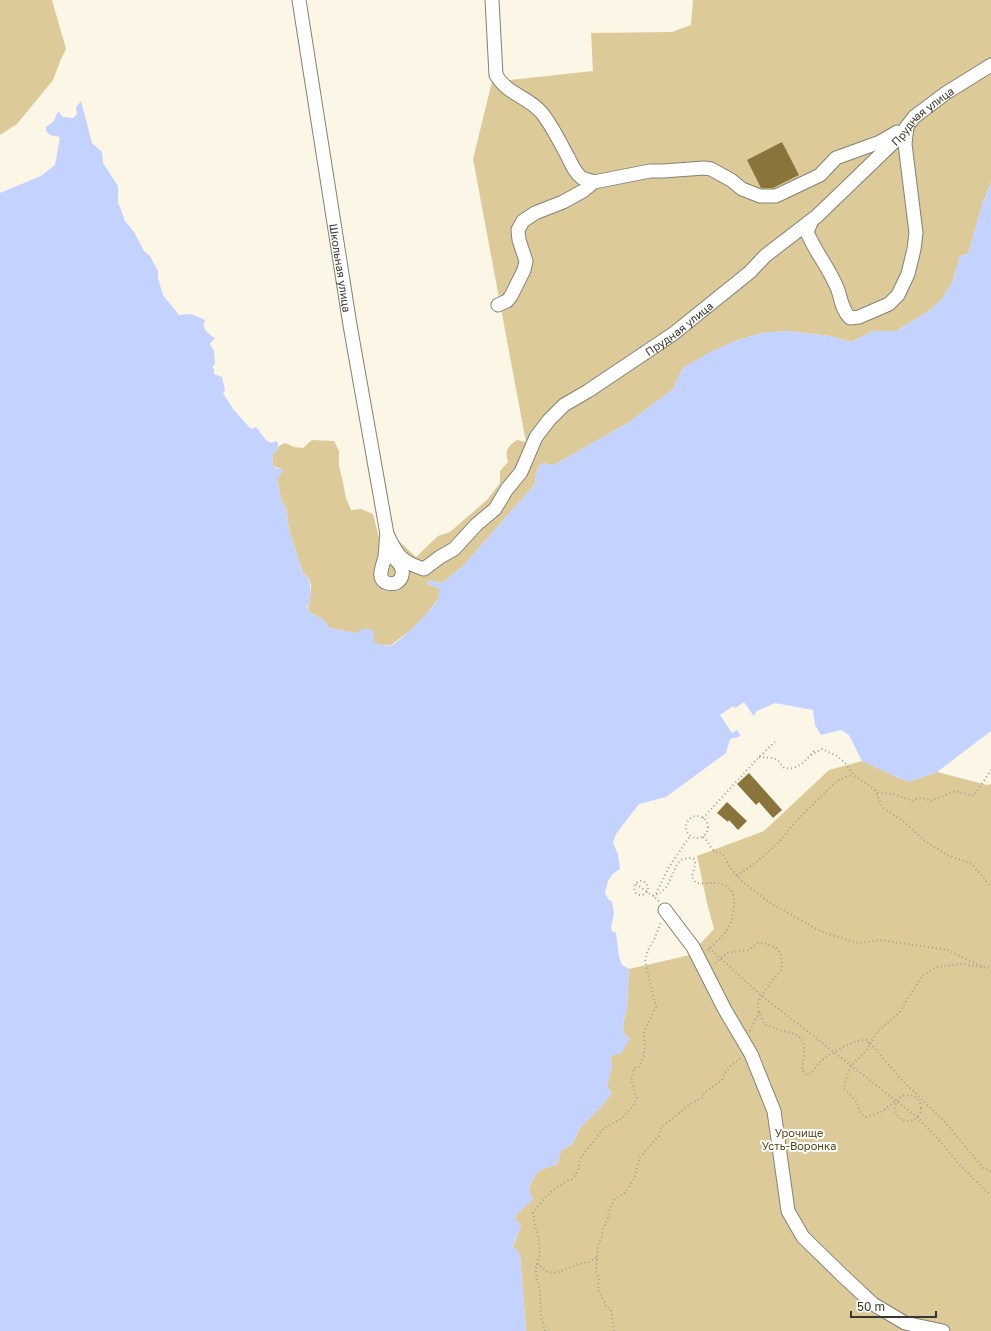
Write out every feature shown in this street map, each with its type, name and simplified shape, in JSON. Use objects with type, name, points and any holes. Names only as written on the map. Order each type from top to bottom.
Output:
[{"type":"street","name":"Школьная улица","points":[[299,0],[350,325],[387,534]]},
{"type":"street","points":[[492,0],[496,75],[507,89],[524,99],[541,112],[575,170],[583,178],[594,182]]},
{"type":"street","name":"Прудная улица","points":[[387,534],[398,556],[410,565],[424,569],[454,549],[495,509],[507,489],[521,472],[536,437],[549,420],[564,405],[588,391],[673,334],[750,272],[765,256],[812,220],[900,136],[914,117],[946,93],[991,65]]},
{"type":"street","points":[[498,305],[507,301],[524,270],[526,261],[518,240],[518,230],[522,221],[535,213],[563,202],[583,191],[594,182],[650,170],[664,171],[711,168],[731,180],[742,189],[760,196],[776,196],[820,175],[836,158],[880,142],[907,126]]},
{"type":"street","points":[[812,220],[808,232],[814,247],[830,271],[845,312],[850,318],[859,317],[889,304],[898,295],[908,274],[916,233],[905,144],[907,126]]},
{"type":"street","points":[[665,910],[692,947],[725,1010],[751,1054],[774,1111],[788,1211],[803,1237],[873,1304],[905,1323],[943,1331]]},
{"type":"path","points":[[703,818],[759,757],[776,742]]},
{"type":"path","points":[[811,755],[822,749],[837,756],[845,763],[853,774],[879,793],[892,794],[914,801],[921,797],[931,801],[955,791],[974,796],[991,770]]},
{"type":"path","points":[[759,757],[774,758],[780,762],[783,767],[788,769],[794,768],[806,760],[815,750]]},
{"type":"path","points":[[737,876],[760,860],[779,842],[794,822],[837,781],[853,774]]},
{"type":"path","points":[[874,789],[882,807],[904,822],[925,841],[942,852],[972,864],[991,887]]},
{"type":"path","points":[[696,816],[706,820],[708,827],[706,834],[703,837],[696,838],[690,836],[687,833],[686,826],[689,819],[696,816]]},
{"type":"path","points":[[656,894],[669,867],[690,836]]},
{"type":"path","points":[[703,837],[708,841],[710,847],[716,853],[723,854],[730,868],[743,882],[767,901],[822,932],[858,943],[880,940],[948,950],[983,967]]},
{"type":"path","points":[[653,896],[659,893],[666,886],[679,862],[687,858],[691,858],[695,861],[696,865],[692,876],[694,881],[698,883],[717,882],[723,884],[733,892],[735,898],[734,915],[725,933],[706,954]]},
{"type":"path","points":[[640,881],[644,882],[648,887],[647,892],[641,895],[637,893],[634,890],[636,884],[640,881]]},
{"type":"path","points":[[544,1331],[541,1315],[540,1291],[536,1274],[540,1254],[538,1235],[533,1216],[534,1211],[552,1191],[572,1179],[578,1171],[580,1159],[604,1128],[621,1119],[632,1106],[636,1098],[632,1081],[632,1072],[634,1068],[637,1068],[642,1062],[645,1043],[644,1030],[656,1008],[645,961],[666,907],[636,884]]},
{"type":"path","points":[[713,965],[726,953],[748,950],[758,943],[776,948],[781,954],[782,968],[762,996],[758,1004],[759,1012],[764,1024],[798,1035],[801,1039],[804,1045],[803,1071],[807,1075],[810,1074],[821,1062],[835,1052],[863,1039],[868,1040],[901,1079],[945,1122],[983,1168],[991,1171]]},
{"type":"path","points":[[704,944],[762,996],[917,1117],[940,1140],[959,1164],[991,1196]]},
{"type":"path","points":[[897,1100],[894,1109],[901,1119],[909,1121],[917,1117],[921,1110],[921,1105],[916,1098],[908,1095],[903,1095],[881,1112],[866,1117],[862,1115],[858,1110],[856,1102],[844,1089],[851,1066],[867,1050],[877,1032],[899,1013],[922,976],[936,967],[961,964],[991,968]]},
{"type":"path","points":[[614,1331],[611,1309],[606,1306],[598,1289],[598,1278],[596,1271],[598,1245],[602,1236],[603,1228],[608,1218],[610,1207],[616,1199],[626,1192],[634,1179],[640,1157],[658,1136],[660,1129],[690,1104],[702,1098],[704,1093],[722,1080],[724,1074],[731,1065],[739,1060],[759,1012]]},
{"type":"path","points":[[537,1264],[548,1272],[556,1273],[578,1264],[589,1262],[597,1256]]},
{"type":"green space","points":[[0,0],[52,0],[66,49],[53,80],[17,124],[0,135]]},
{"type":"green space","points":[[693,0],[991,0],[991,182],[983,202],[968,254],[960,256],[952,283],[942,299],[929,311],[896,331],[873,331],[851,342],[830,336],[788,331],[762,333],[735,341],[683,368],[673,389],[628,423],[554,465],[542,463],[536,472],[535,484],[462,567],[442,583],[430,580],[427,584],[440,589],[439,598],[425,616],[411,630],[391,645],[379,645],[356,633],[329,628],[324,620],[309,612],[308,607],[311,586],[308,577],[303,573],[289,530],[286,507],[282,502],[277,479],[283,470],[272,465],[273,454],[278,450],[279,446],[285,443],[294,447],[303,448],[312,440],[334,441],[339,451],[339,466],[346,498],[351,510],[361,509],[373,514],[379,537],[400,542],[416,557],[438,536],[450,532],[487,500],[500,483],[500,471],[508,462],[507,452],[509,447],[517,440],[526,442],[473,159],[492,82],[593,71],[591,33],[672,32],[691,25]]},
{"type":"green space","name":"Урочище Усть-Воронка","points":[[862,761],[908,782],[937,772],[987,785],[991,784],[991,1331],[526,1331],[520,1255],[513,1247],[521,1226],[514,1217],[533,1199],[529,1191],[535,1175],[546,1168],[557,1165],[561,1151],[573,1143],[580,1128],[600,1108],[612,1093],[607,1087],[612,1065],[610,1060],[630,1038],[623,1033],[627,1008],[629,969],[690,955],[714,929],[697,856],[764,831],[829,770]]},
{"type":"water","points":[[81,101],[92,143],[102,152],[103,163],[118,186],[118,202],[125,221],[134,232],[144,251],[150,256],[158,271],[158,278],[163,295],[179,315],[191,314],[205,320],[205,328],[215,338],[210,344],[214,351],[215,364],[212,367],[214,369],[214,374],[222,377],[225,390],[223,393],[233,409],[251,429],[256,427],[266,440],[271,443],[276,441],[278,443],[278,450],[273,454],[272,465],[278,469],[283,468],[277,479],[282,502],[286,507],[289,530],[303,573],[309,581],[311,595],[309,599],[311,603],[307,606],[308,610],[312,614],[323,619],[329,628],[356,633],[365,628],[374,631],[374,642],[390,646],[409,631],[438,599],[440,589],[427,584],[430,580],[442,583],[462,567],[535,484],[536,472],[542,463],[554,465],[628,423],[673,389],[683,368],[708,353],[735,341],[762,333],[788,331],[830,336],[851,342],[873,331],[896,331],[929,311],[942,299],[952,283],[960,256],[968,254],[983,202],[991,182],[991,731],[937,772],[908,782],[862,761],[849,735],[841,730],[821,735],[815,725],[813,710],[775,703],[757,711],[739,737],[730,739],[726,753],[666,797],[639,804],[616,834],[613,843],[618,854],[620,869],[609,879],[605,894],[609,900],[612,901],[614,914],[611,927],[612,931],[616,933],[619,956],[622,965],[629,969],[627,1008],[623,1033],[630,1038],[621,1054],[613,1055],[610,1060],[612,1065],[607,1087],[612,1093],[600,1108],[580,1128],[573,1143],[561,1151],[557,1165],[546,1168],[535,1175],[529,1191],[533,1199],[514,1217],[521,1226],[513,1246],[520,1255],[526,1331],[0,1331],[0,193],[41,176],[55,165],[60,137],[50,135],[46,131],[46,127],[54,121],[58,111],[63,117],[73,118],[77,114],[76,107]]},
{"type":"pier","points":[[744,702],[755,718],[742,737],[737,730],[732,733],[720,715],[733,706],[735,708]]},
{"type":"building","points":[[782,142],[799,175],[773,188],[761,188],[747,160]]},
{"type":"building","points":[[749,773],[782,810],[773,818],[759,802],[756,805],[737,784]]},
{"type":"building","points":[[727,802],[747,821],[738,830],[729,820],[728,822],[717,813]]}]
